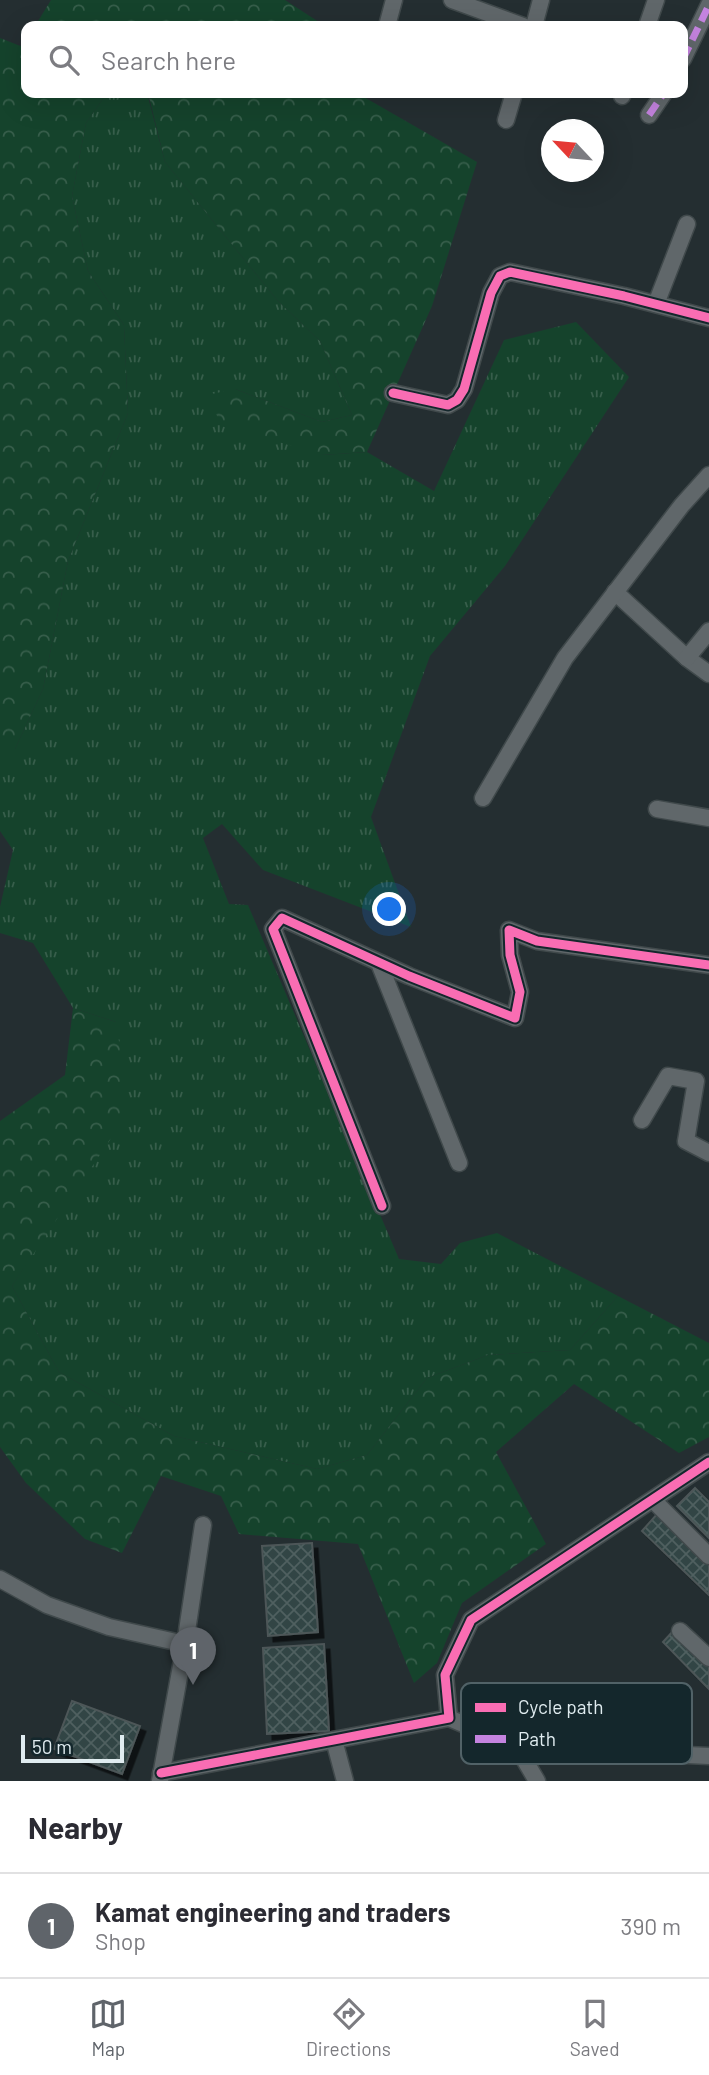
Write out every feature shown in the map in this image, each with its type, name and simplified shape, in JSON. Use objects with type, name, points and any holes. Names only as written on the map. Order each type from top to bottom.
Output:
[{"type":"street","points":[[388,21],[394,0]]},
{"type":"street","points":[[452,0],[509,21]]},
{"type":"street","points":[[535,21],[541,0]]},
{"type":"street","points":[[649,21],[656,0]]},
{"type":"street","points":[[688,49],[709,5]]},
{"type":"street","points":[[506,120],[513,98]]},
{"type":"street","points":[[649,115],[661,98]]},
{"type":"street","points":[[656,304],[687,224]]},
{"type":"street","points":[[393,393],[448,405],[457,400],[464,389],[491,293],[500,276],[510,272],[709,318]]},
{"type":"street","points":[[483,798],[565,658],[682,505],[709,475]]},
{"type":"street","points":[[615,592],[687,658],[709,674]]},
{"type":"street","points":[[687,658],[709,631]]},
{"type":"street","points":[[657,809],[709,818]]},
{"type":"street","points":[[382,1206],[273,929],[282,918],[379,963],[515,1018],[520,992],[510,955],[509,930],[537,941],[709,965]]},
{"type":"street","points":[[379,963],[459,1163]]},
{"type":"street","points":[[642,1119],[668,1076],[696,1081],[686,1141],[709,1153]]},
{"type":"street","points":[[449,1718],[445,1675],[471,1620],[709,1462]]},
{"type":"street","points":[[653,1500],[709,1556]]},
{"type":"street","points":[[204,1525],[161,1777],[449,1718],[461,1723]]},
{"type":"street","points":[[0,1579],[47,1605],[109,1627],[185,1644]]},
{"type":"street","points":[[680,1631],[709,1658]]},
{"type":"street","points":[[334,1740],[345,1781]]},
{"type":"street","points":[[527,1764],[537,1781]]},
{"type":"green space","points":[[51,0],[285,0],[317,21],[38,21]]},
{"type":"green space","points":[[0,38],[21,46],[21,98],[104,98],[86,123],[72,196],[88,271],[124,325],[128,413],[68,561],[43,689],[15,749],[0,749]]},
{"type":"green space","points":[[104,98],[148,98],[165,162],[278,301],[320,341],[352,415],[322,422],[235,389],[322,455],[367,452],[434,491],[504,340],[576,322],[629,377],[505,566],[430,656],[371,817],[411,927],[263,870],[222,824],[203,838],[229,904],[248,905],[399,1259],[441,1264],[460,1243],[497,1233],[618,1296],[570,1350],[488,1355],[427,1378],[367,1455],[317,1469],[174,1436],[59,1372],[12,1286],[60,1211],[116,1022],[73,1008],[33,943],[0,933],[0,907],[13,850],[0,831],[0,749],[15,749],[43,689],[68,561],[128,413],[124,325],[88,271],[72,196],[86,123]]},
{"type":"green space","points":[[149,98],[366,98],[477,162],[432,306],[367,452],[322,455],[221,424],[207,395],[235,389],[322,422],[352,415],[320,341],[278,301],[165,162]]},
{"type":"green space","points":[[73,1008],[116,1022],[125,1081],[118,1128],[12,1286],[59,1372],[174,1436],[317,1469],[367,1455],[427,1378],[488,1355],[570,1350],[618,1296],[709,1343],[709,1437],[679,1453],[574,1384],[496,1452],[546,1544],[462,1603],[437,1663],[414,1683],[358,1544],[239,1534],[221,1496],[161,1476],[122,1553],[85,1539],[26,1483],[0,1447],[0,1121],[65,1075]]},
{"type":"building","points":[[695,1488],[709,1502],[709,1538],[677,1506]]},
{"type":"building","points":[[659,1512],[709,1560],[709,1595],[642,1531]]},
{"type":"building","points":[[312,1543],[318,1632],[268,1636],[262,1546]]},
{"type":"building","points":[[675,1629],[709,1663],[709,1689],[663,1642]]},
{"type":"building","points":[[324,1644],[329,1731],[267,1734],[263,1648]]},
{"type":"building","points":[[72,1701],[140,1726],[122,1774],[54,1749]]},
{"type":"marked path","points":[[688,49],[709,5]]},
{"type":"marked path","points":[[649,115],[661,98]]},
{"type":"cycle path","points":[[393,393],[448,405],[457,400],[464,389],[491,293],[500,276],[510,272],[624,296],[709,318]]},
{"type":"cycle path","points":[[382,1206],[273,929],[282,918],[409,976],[515,1018],[520,992],[510,955],[509,930],[537,941],[709,965]]},
{"type":"cycle path","points":[[161,1773],[449,1718],[445,1675],[471,1620],[709,1462]]},
{"type":"place","name":"Kamat engineering and traders","points":[[193,1685]]}]
